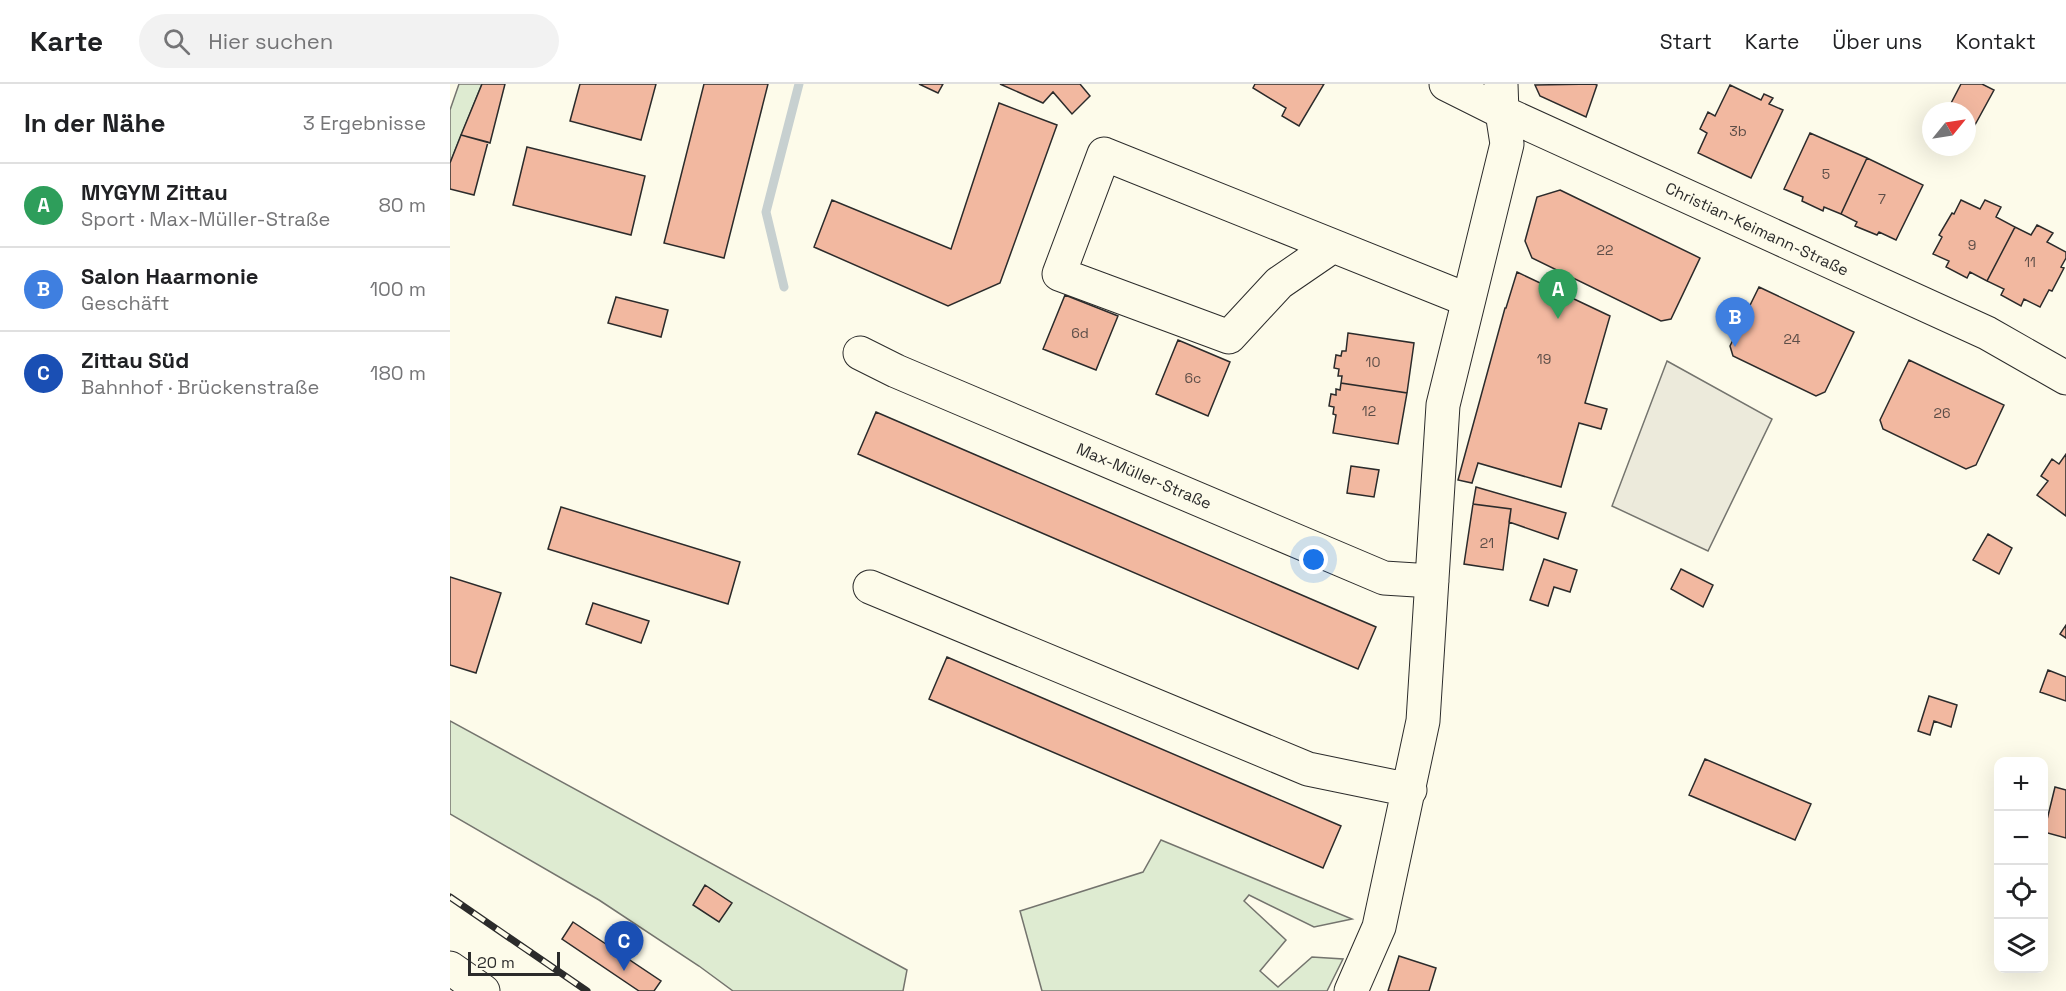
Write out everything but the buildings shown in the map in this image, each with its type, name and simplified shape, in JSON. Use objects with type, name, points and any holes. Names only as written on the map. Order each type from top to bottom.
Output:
[{"type":"street","name":"Christian-Keimann-Straße","points":[[1446,84],[1501,98],[1987,333],[2066,378]]},
{"type":"street","points":[[1351,991],[1379,927],[1423,721],[1443,405],[1507,144],[1501,98]]},
{"type":"street","points":[[1333,246],[1279,283],[1228,337],[1059,274],[1104,154],[1468,300]]},
{"type":"street","name":"Max-Müller-Straße","points":[[860,353],[918,381],[1384,578],[1432,581]]},
{"type":"street","points":[[870,587],[1308,769],[1410,789]]},
{"type":"street","points":[[450,968],[483,991]]},
{"type":"green space","points":[[459,84],[482,84],[450,163],[450,110]]},
{"type":"green space","points":[[450,721],[907,970],[903,991],[733,991],[599,900],[450,814]]},
{"type":"green space","points":[[1161,840],[1352,919],[1314,927],[1249,895],[1244,901],[1286,940],[1260,971],[1278,987],[1312,957],[1343,959],[1327,991],[1042,991],[1020,911],[1143,872]]},
{"type":"shaded area","points":[[1667,361],[1772,419],[1708,551],[1612,506]]},
{"type":"waterway","points":[[784,287],[766,212],[799,84]]},
{"type":"railway","points":[[450,897],[587,991]]},
{"type":"place","name":"MYGYM Zittau","points":[[1558,319]]},
{"type":"place","name":"Salon Haarmonie","points":[[1735,347]]},
{"type":"place","name":"Zittau Süd","points":[[624,971]]}]
